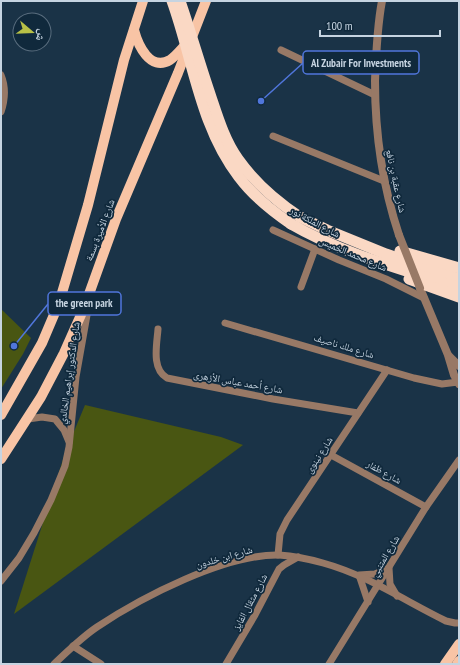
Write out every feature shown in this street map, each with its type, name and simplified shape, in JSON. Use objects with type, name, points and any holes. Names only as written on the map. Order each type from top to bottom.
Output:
[{"type":"highway","name":"شارع الملكة نور","points":[[172,1],[208,118],[231,167],[248,188],[270,209],[291,224],[315,237],[364,258],[459,288]]},
{"type":"highway","name":"شارع الملكة نور","points":[[180,1],[218,118],[237,158],[263,188],[300,218],[401,259],[459,279]]},
{"type":"highway","points":[[367,245],[381,246],[459,268]]},
{"type":"highway","points":[[364,258],[381,268],[400,276],[459,297]]},
{"type":"main road","name":"شارع الأميرة بسمة","points":[[1,415],[5,405],[42,343],[60,303],[86,212],[122,67],[143,1]]},
{"type":"main road","name":"شارع الأميرة بسمة","points":[[1,459],[28,419],[64,353],[116,219],[178,73],[206,1]]},
{"type":"main road","points":[[134,30],[136,38],[145,55],[152,60],[160,62],[169,60],[190,40]]},
{"type":"main road","points":[[445,664],[459,644]]},
{"type":"street","name":"شارع عقبة بن نافع","points":[[382,1],[376,43],[375,95],[378,142],[384,181],[399,235],[458,383]]},
{"type":"street","points":[[281,50],[375,95]]},
{"type":"street","points":[[1,75],[4,88],[4,98],[1,112]]},
{"type":"street","points":[[273,136],[384,181]]},
{"type":"street","name":"شارع محمد الخميس","points":[[273,230],[386,279],[424,298]]},
{"type":"street","points":[[301,287],[315,249]]},
{"type":"street","name":"شارع الدكتور إبراهيم الخالدي","points":[[1,581],[22,552],[42,519],[65,466],[76,377],[92,284]]},
{"type":"street","name":"شارع ملك ناصيف","points":[[226,323],[433,382],[449,384],[458,383]]},
{"type":"street","name":"شارع أحمد عباس الأزهرى","points":[[158,329],[157,365],[162,375],[166,378],[273,399],[358,413]]},
{"type":"street","name":"شارع عقبة بن نافع","points":[[448,355],[459,366]]},
{"type":"street","name":"شارع نينوى","points":[[278,555],[279,540],[283,527],[387,370]]},
{"type":"street","name":"شارع الدكتور إبراهيم الخالدي","points":[[28,419],[47,417],[55,419],[64,430],[69,442]]},
{"type":"street","name":"شارع ظفار","points":[[331,455],[426,507]]},
{"type":"street","name":"شارع المتنبي","points":[[329,664],[379,586],[426,507],[459,460]]},
{"type":"street","name":"شارع ابن خلدون","points":[[54,664],[73,646],[97,627],[126,609],[178,582],[214,568],[242,560],[265,556],[278,555],[298,557],[324,563],[359,575],[449,622],[459,623]]},
{"type":"street","name":"شارع مثقال الفايز","points":[[226,664],[255,615],[279,569],[298,557]]},
{"type":"street","points":[[368,602],[359,575],[375,574],[389,568],[390,584],[397,596]]},
{"type":"street","points":[[73,646],[101,664]]},
{"type":"green space","points":[[1,309],[31,338],[23,354],[1,389]]},
{"type":"green space","points":[[85,405],[221,437],[243,445],[14,614],[65,453]]},
{"type":"place","name":"Al Zubair For Investments","points":[[261,101]]},
{"type":"place","name":"the green park","points":[[14,346]]}]
